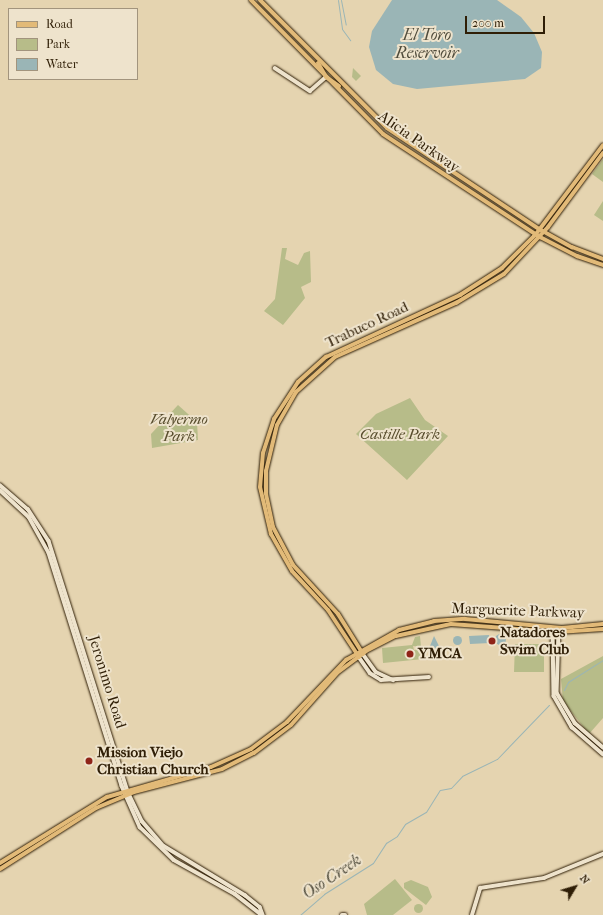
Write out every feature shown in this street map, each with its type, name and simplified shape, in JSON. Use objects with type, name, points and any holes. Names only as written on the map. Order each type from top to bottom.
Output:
[{"type":"main road","name":"Alicia Parkway","points":[[251,0],[368,121],[418,157],[538,235],[603,265]]},
{"type":"main road","name":"Alicia Parkway","points":[[260,0],[351,95],[387,128],[539,229],[598,258],[603,259]]},
{"type":"main road","points":[[316,59],[326,77],[351,95]]},
{"type":"main road","points":[[275,68],[310,91],[326,77]]},
{"type":"main road","name":"Trabuco Road","points":[[538,235],[539,229],[603,145]]},
{"type":"main road","points":[[418,157],[421,151]]},
{"type":"main road","name":"Trabuco Road","points":[[360,653],[330,608],[285,552],[267,500],[267,459],[286,407],[306,380],[335,356],[490,284],[538,235],[544,232],[603,153]]},
{"type":"main road","points":[[596,263],[598,258]]},
{"type":"main road","name":"Jeronimo Road","points":[[0,484],[28,509],[49,541],[126,792]]},
{"type":"main road","name":"Jeronimo Road","points":[[0,490],[30,518],[49,553],[126,792],[142,821],[164,846],[245,895],[260,907],[263,915]]},
{"type":"main road","name":"Marguerite Parkway","points":[[0,863],[82,810],[126,792],[228,761],[251,750],[287,725],[332,672],[360,653],[405,633],[451,624],[552,630],[603,629]]},
{"type":"main road","name":"Marguerite Parkway","points":[[559,630],[603,624]]},
{"type":"main road","points":[[552,630],[554,696],[572,727],[603,747]]},
{"type":"main road","points":[[559,630],[555,687],[575,723],[603,754]]},
{"type":"main road","points":[[360,653],[374,677],[394,680],[429,677]]},
{"type":"main road","name":"Marguerite Parkway","points":[[0,869],[89,812],[126,792]]},
{"type":"main road","points":[[472,915],[480,888],[544,878],[603,854]]},
{"type":"green space","points":[[353,68],[361,76],[356,81],[352,77]]},
{"type":"green space","points":[[603,159],[603,182],[592,174]]},
{"type":"green space","points":[[603,201],[603,221],[594,215]]},
{"type":"green space","points":[[282,248],[287,248],[285,259],[298,265],[304,253],[310,251],[311,282],[301,287],[305,298],[283,325],[264,311],[275,299]]},
{"type":"green space","name":"Castille Park","points":[[410,398],[425,420],[448,436],[407,480],[356,434],[376,414]]},
{"type":"green space","name":"Valyermo Park","points":[[178,405],[197,422],[198,440],[152,448],[151,434]]},
{"type":"green space","points":[[420,636],[421,647],[413,646],[414,650],[422,649],[423,659],[383,663],[382,648],[412,645],[415,637]]},
{"type":"green space","points":[[515,644],[544,644],[544,672],[514,672]]},
{"type":"green space","points":[[603,656],[603,718],[589,734],[563,701],[561,679]]},
{"type":"green space","points":[[395,879],[412,900],[393,915],[367,915],[364,904]]},
{"type":"green space","points":[[411,880],[428,887],[432,897],[426,905],[404,888],[404,883]]},
{"type":"green space","points":[[418,903],[423,908],[418,913],[413,908]]},
{"type":"water","name":"El Toro Reservoir","points":[[392,0],[497,0],[521,17],[534,33],[542,52],[541,68],[525,79],[417,89],[393,84],[376,70],[369,47],[372,31]]},
{"type":"water","points":[[498,634],[502,634],[504,635],[504,643],[498,644],[495,641],[495,637]]},
{"type":"water","points":[[457,635],[462,640],[457,645],[452,640]]},
{"type":"water","points":[[489,635],[490,643],[470,644],[469,636]]},
{"type":"water","points":[[434,636],[439,646],[434,650],[430,646]]},
{"type":"waterway","points":[[338,0],[342,29],[350,40]]},
{"type":"waterway","points":[[341,0],[346,25]]},
{"type":"waterway","name":"Oso Creek","points":[[564,690],[568,682],[603,660]]},
{"type":"waterway","name":"Oso Creek","points":[[300,915],[324,894],[373,863],[386,843],[397,836],[405,824],[426,812],[440,790],[451,788],[462,776],[497,759],[549,705]]},
{"type":"place","name":"Natadores Swim Club","points":[[492,641]]},
{"type":"place","name":"YMCA","points":[[410,654]]},
{"type":"place","name":"Mission Viejo Christian Church","points":[[89,761]]}]
